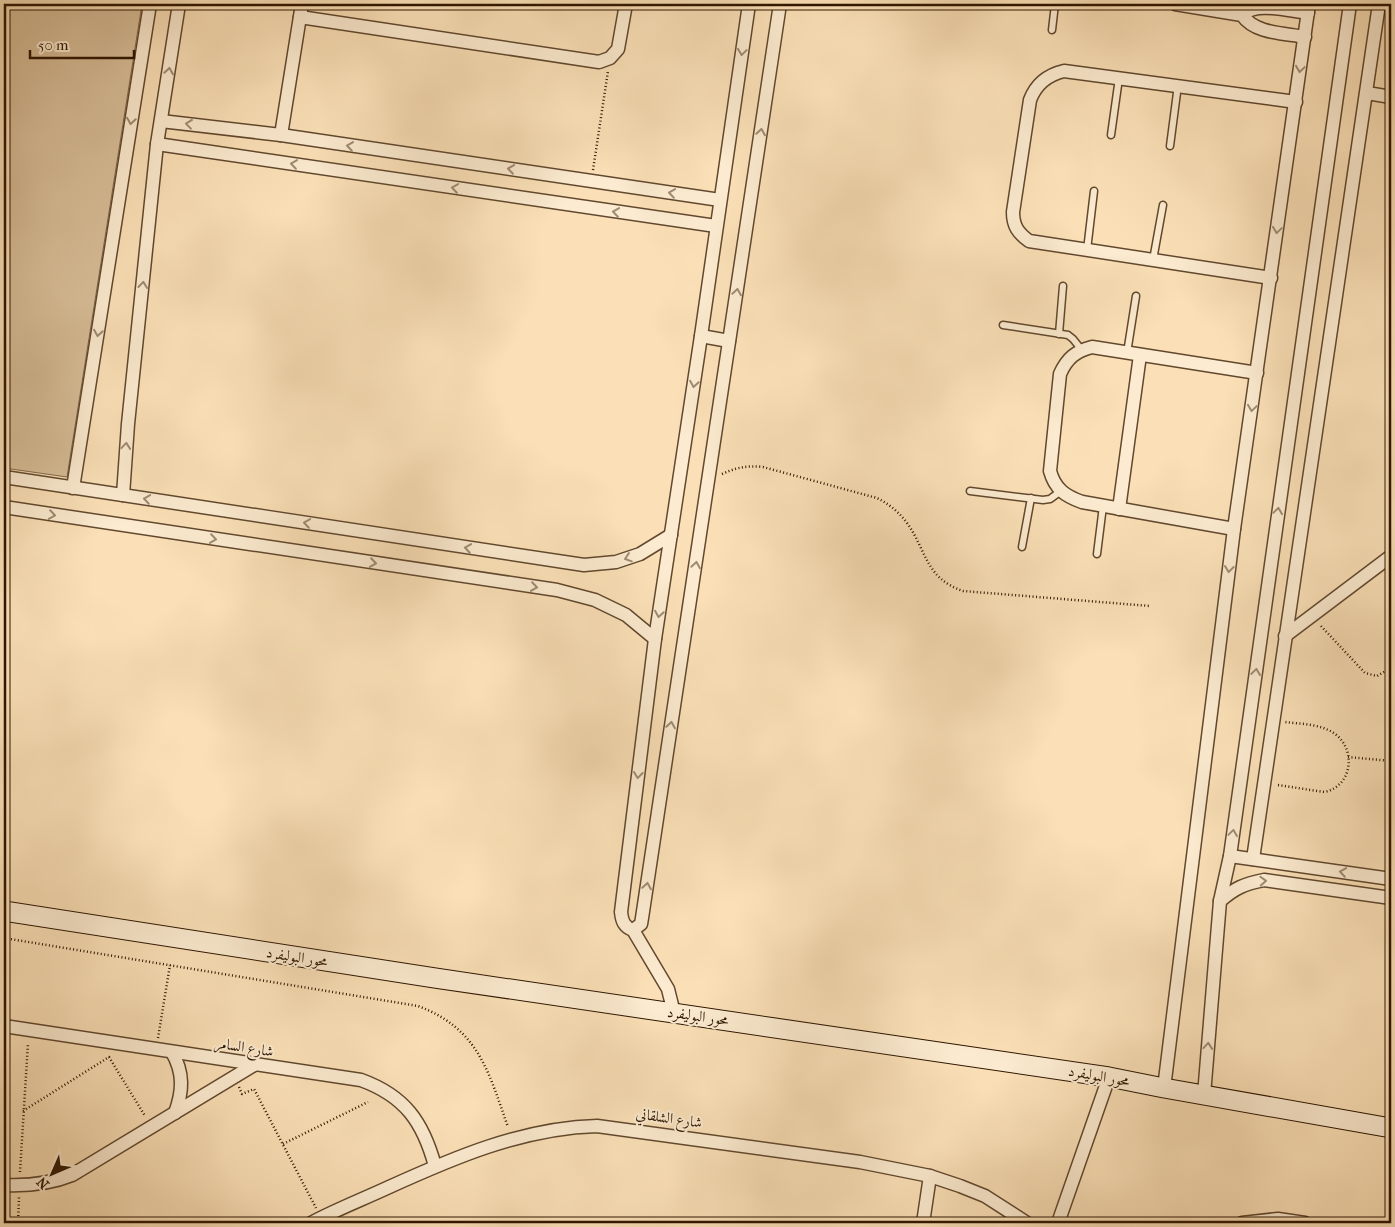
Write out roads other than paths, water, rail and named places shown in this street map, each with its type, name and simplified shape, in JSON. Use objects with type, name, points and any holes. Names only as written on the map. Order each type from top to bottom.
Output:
[{"type":"street","points":[[73,488],[150,4]]},
{"type":"street","points":[[123,495],[128,424],[157,144],[179,4]]},
{"type":"street","points":[[281,136],[302,4]]},
{"type":"street","points":[[300,17],[599,62],[610,58],[618,49],[626,4]]},
{"type":"street","points":[[674,1013],[668,989],[633,930],[624,925],[621,912],[655,639],[749,4]]},
{"type":"street","points":[[633,930],[641,924],[642,918],[780,4]]},
{"type":"street","points":[[1175,4],[1226,8],[1242,15],[1256,28],[1305,37]]},
{"type":"street","points":[[1204,1095],[1220,901],[1230,856],[1350,4]]},
{"type":"street","points":[[1253,858],[1378,4]]},
{"type":"street","points":[[1164,1088],[1234,529],[1309,9],[1258,7],[1249,9],[1242,15]]},
{"type":"street","points":[[1270,278],[1029,241],[1016,229],[1013,221],[1013,212],[1030,100],[1042,80],[1064,70],[1296,102]]},
{"type":"street","points":[[1366,93],[1391,97]]},
{"type":"street","points":[[161,121],[281,136],[720,200]]},
{"type":"street","points":[[157,144],[716,226]]},
{"type":"street","points":[[701,336],[729,341]]},
{"type":"street","points":[[1234,529],[1082,502],[1061,492],[1053,482],[1050,471],[1060,374],[1064,363],[1072,355],[1092,347],[1257,373]]},
{"type":"street","points":[[1119,509],[1140,355]]},
{"type":"street","points":[[4,477],[584,565],[616,562],[640,554],[671,535]]},
{"type":"street","points":[[4,508],[557,590],[595,600],[626,616],[655,639]]},
{"type":"street","points":[[1285,636],[1391,556]]},
{"type":"street","points":[[1230,856],[1391,879]]},
{"type":"street","points":[[1220,901],[1232,890],[1248,883],[1264,880],[1391,898]]},
{"type":"street","name":"محور البوليفرد","points":[[4,911],[1109,1077],[1391,1128]]},
{"type":"street","name":"شارع السامر","points":[[4,1026],[361,1080],[387,1092],[398,1100],[417,1121],[430,1147],[436,1166]]},
{"type":"street","points":[[172,1052],[179,1066],[182,1082],[175,1113]]},
{"type":"street","points":[[4,1185],[19,1186],[45,1183],[72,1175],[254,1065]]},
{"type":"street","points":[[1058,1223],[1109,1077]]},
{"type":"street","name":"شارع الشلقاني","points":[[316,1221],[436,1166],[512,1139],[546,1130],[573,1126],[597,1126],[860,1162],[930,1176],[985,1196],[1027,1223]]},
{"type":"street","points":[[923,1223],[930,1176]]},
{"type":"street","points":[[1242,1223],[1278,1220],[1305,1223]]},
{"type":"lane","points":[[1052,30],[1055,4]]},
{"type":"lane","points":[[1111,135],[1119,78]]},
{"type":"lane","points":[[1170,146],[1178,86]]},
{"type":"lane","points":[[1087,250],[1094,191]]},
{"type":"lane","points":[[1153,260],[1163,205]]},
{"type":"lane","points":[[1058,334],[1063,286]]},
{"type":"lane","points":[[1127,353],[1136,296]]},
{"type":"lane","points":[[1003,325],[1068,335],[1081,350]]},
{"type":"lane","points":[[970,491],[1050,499],[1061,492]]},
{"type":"lane","points":[[1022,548],[1031,498]]},
{"type":"lane","points":[[1097,554],[1103,506]]}]
